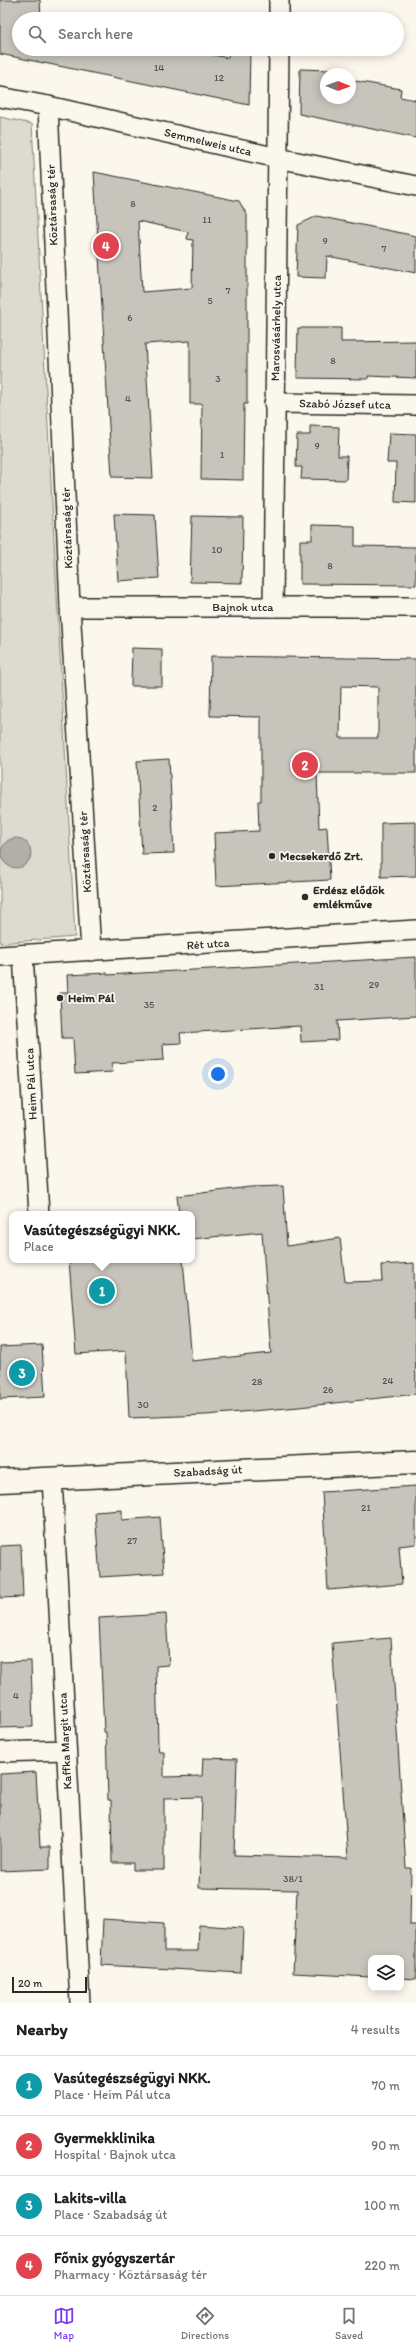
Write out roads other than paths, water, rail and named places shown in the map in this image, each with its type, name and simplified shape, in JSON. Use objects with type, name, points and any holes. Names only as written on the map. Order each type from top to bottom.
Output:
[{"type":"street","points":[[279,0],[279,12]]},
{"type":"street","name":"Marosvásárhely utca","points":[[273,607],[278,56]]},
{"type":"street","name":"Semmelweis utca","points":[[0,98],[48,106],[278,158],[416,186]]},
{"type":"street","name":"Köztársaság tér","points":[[48,106],[70,607],[92,951]]},
{"type":"street","name":"Szabó József utca","points":[[274,403],[416,405]]},
{"type":"street","name":"Bajnok utca","points":[[70,607],[416,607]]},
{"type":"street","name":"Rét utca","points":[[0,956],[416,930]]},
{"type":"street","name":"Heim Pál utca","points":[[23,955],[39,1211]]},
{"type":"street","name":"Szabadság út","points":[[0,1481],[416,1462]]},
{"type":"street","name":"Kaffka Margit utca","points":[[52,1478],[80,2003]]},
{"type":"street","points":[[0,1752],[66,1750]]},
{"type":"place","name":"Főnix gyógyszertár","points":[[106,246]]},
{"type":"place","name":"Gyermekklinika","points":[[305,765]]},
{"type":"place","name":"Mecsekerdő Zrt.","points":[[272,856]]},
{"type":"place","name":"Erdész elődök emlékműve","points":[[305,897]]},
{"type":"place","name":"Heim Pál","points":[[60,998]]},
{"type":"place","name":"Vasútegészségügyi NKK.","points":[[102,1291]]},
{"type":"place","name":"Lakits-villa","points":[[22,1373]]}]
